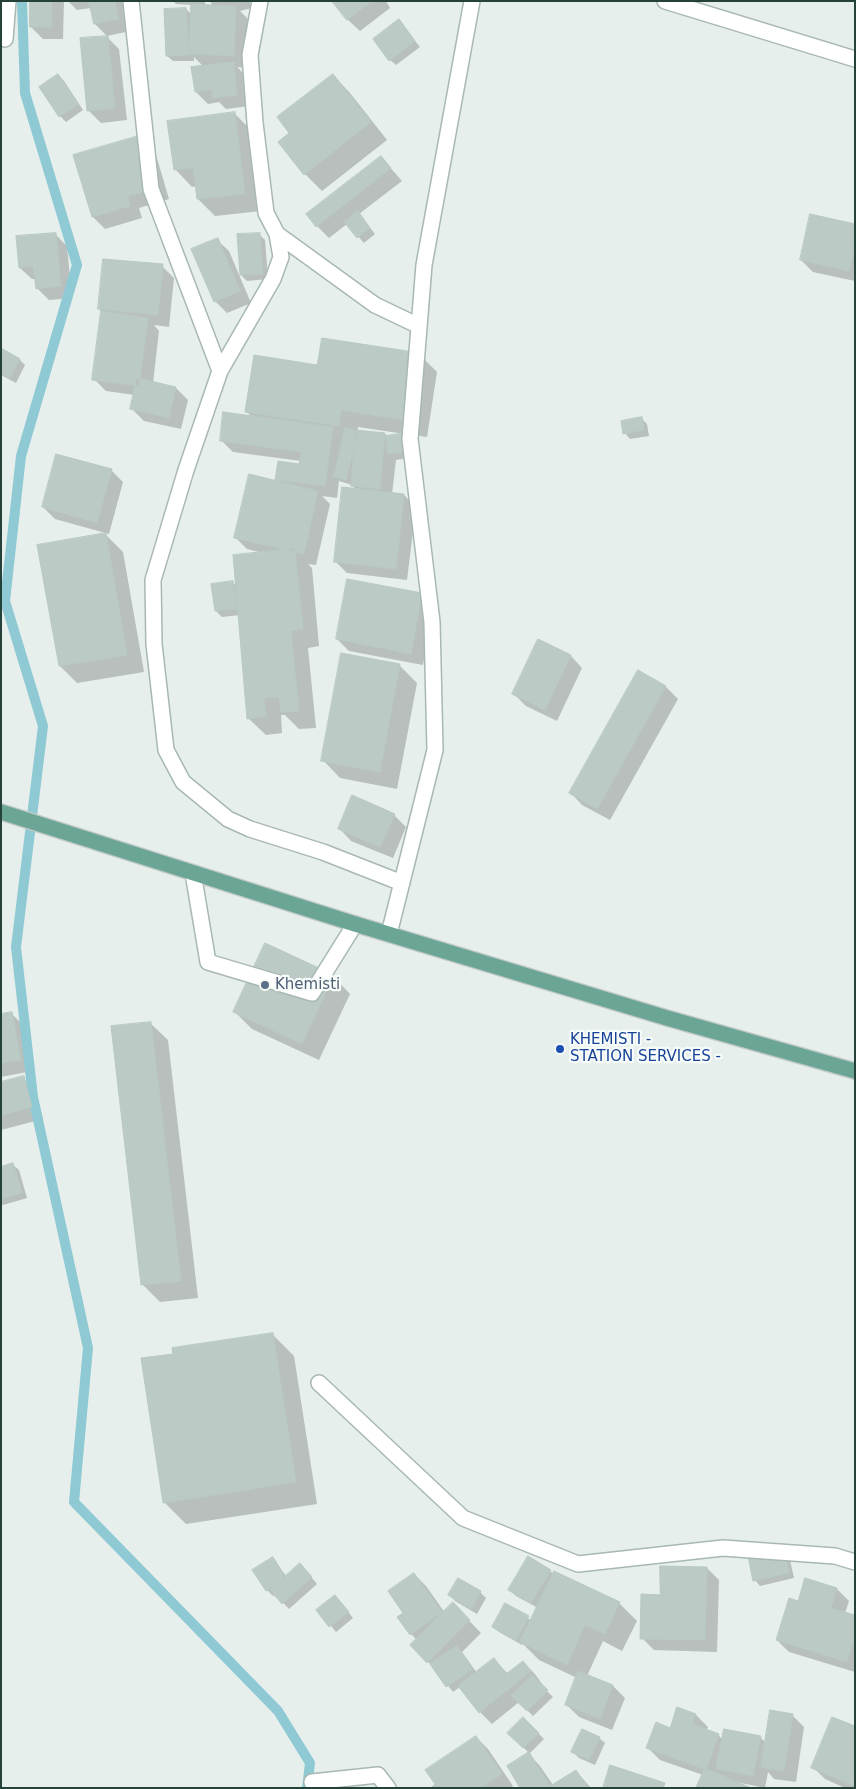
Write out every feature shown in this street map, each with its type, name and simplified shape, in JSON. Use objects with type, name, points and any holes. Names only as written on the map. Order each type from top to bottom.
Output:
[{"type":"main road","points":[[1,812],[355,924],[658,1015],[855,1071]]},
{"type":"street","points":[[5,39],[8,1]]},
{"type":"street","points":[[131,1],[151,189],[220,371]]},
{"type":"street","points":[[260,1],[250,55],[255,123],[266,213],[277,234],[280,257],[273,279],[220,371],[186,470],[153,580],[154,644],[166,750],[183,782],[228,819],[250,829],[323,852],[402,883]]},
{"type":"street","points":[[389,934],[435,750],[432,622],[410,439],[424,265],[472,1]]},
{"type":"street","points":[[665,1],[855,60]]},
{"type":"street","points":[[277,234],[375,304],[419,326]]},
{"type":"street","points":[[192,873],[208,962],[312,993],[355,924]]},
{"type":"street","points":[[319,1383],[463,1518],[578,1564],[723,1548],[835,1556],[855,1562]]},
{"type":"street","points":[[312,1782],[378,1775],[388,1788]]},
{"type":"building","points":[[30,1],[52,1],[52,27],[30,27]]},
{"type":"building","points":[[89,1],[115,1],[119,19],[94,24]]},
{"type":"building","points":[[332,1],[372,1],[347,20]]},
{"type":"building","points":[[191,4],[236,6],[234,56],[189,54]]},
{"type":"building","points":[[186,8],[189,55],[166,56],[164,9]]},
{"type":"building","points":[[399,19],[415,41],[389,61],[373,39]]},
{"type":"building","points":[[108,36],[115,108],[87,111],[80,38]]},
{"type":"building","points":[[234,62],[237,95],[212,98],[212,90],[195,92],[191,67]]},
{"type":"building","points":[[58,74],[78,104],[59,117],[39,87]]},
{"type":"building","points":[[333,74],[371,122],[304,175],[278,142],[289,133],[277,117]]},
{"type":"building","points":[[235,112],[245,194],[197,199],[193,168],[174,170],[167,121]]},
{"type":"building","points":[[142,135],[158,188],[128,196],[130,206],[92,217],[73,155]]},
{"type":"building","points":[[381,156],[391,168],[316,227],[306,214]]},
{"type":"building","points":[[358,211],[370,228],[357,238],[344,222]]},
{"type":"building","points":[[810,214],[855,224],[855,245],[849,271],[800,260]]},
{"type":"building","points":[[56,233],[61,286],[36,289],[33,266],[19,268],[16,236]]},
{"type":"building","points":[[260,233],[263,274],[240,275],[237,234]]},
{"type":"building","points":[[218,238],[240,291],[214,302],[191,249]]},
{"type":"building","points":[[103,259],[163,264],[158,315],[98,309]]},
{"type":"building","points":[[101,311],[148,318],[139,386],[92,380]]},
{"type":"building","points":[[322,338],[420,353],[410,421],[341,410],[339,426],[245,412],[254,355],[317,365]]},
{"type":"building","points":[[1,348],[20,359],[10,378],[1,374]]},
{"type":"building","points":[[137,378],[176,387],[169,418],[130,409]]},
{"type":"building","points":[[223,412],[333,427],[325,486],[275,480],[278,461],[299,464],[301,452],[220,441]]},
{"type":"building","points":[[642,417],[644,430],[623,434],[621,421]]},
{"type":"building","points":[[345,428],[358,431],[346,480],[334,477]]},
{"type":"building","points":[[356,430],[385,433],[380,489],[351,486]]},
{"type":"building","points":[[412,432],[415,451],[388,454],[386,436]]},
{"type":"building","points":[[56,454],[112,469],[97,523],[42,507]]},
{"type":"building","points":[[249,474],[318,491],[304,554],[234,538]]},
{"type":"building","points":[[342,487],[404,494],[396,569],[334,562]]},
{"type":"building","points":[[106,533],[127,655],[59,666],[37,545]]},
{"type":"building","points":[[295,549],[303,629],[291,631],[299,711],[281,712],[279,697],[264,698],[266,716],[247,719],[233,555]]},
{"type":"building","points":[[347,579],[422,593],[411,654],[336,639]]},
{"type":"building","points":[[233,581],[237,609],[215,611],[211,584]]},
{"type":"building","points":[[538,639],[571,655],[545,710],[512,694]]},
{"type":"building","points":[[341,653],[400,664],[380,772],[321,761]]},
{"type":"building","points":[[638,670],[666,686],[597,809],[569,793]]},
{"type":"building","points":[[352,795],[395,814],[380,847],[338,829]]},
{"type":"building","points":[[265,943],[334,975],[302,1044],[233,1012]]},
{"type":"building","points":[[12,1012],[21,1060],[1,1063],[1,1014]]},
{"type":"building","points":[[151,1022],[181,1281],[141,1285],[111,1026]]},
{"type":"building","points":[[24,1076],[32,1107],[1,1115],[1,1082]]},
{"type":"building","points":[[13,1163],[22,1193],[1,1199],[1,1167]]},
{"type":"building","points":[[273,1333],[296,1482],[163,1503],[141,1358],[173,1354],[172,1348]]},
{"type":"building","points":[[783,1544],[789,1573],[753,1581],[747,1551]]},
{"type":"building","points":[[528,1556],[551,1570],[531,1603],[508,1590]]},
{"type":"building","points":[[273,1557],[286,1578],[266,1591],[252,1570]]},
{"type":"building","points":[[300,1563],[312,1577],[282,1604],[270,1590]]},
{"type":"building","points":[[660,1566],[707,1567],[705,1640],[640,1639],[641,1594],[660,1595]]},
{"type":"building","points":[[554,1571],[620,1602],[605,1634],[585,1625],[567,1665],[520,1642]]},
{"type":"building","points":[[414,1573],[442,1612],[410,1635],[397,1617],[403,1613],[388,1591]]},
{"type":"building","points":[[458,1578],[481,1591],[471,1609],[448,1595]]},
{"type":"building","points":[[805,1578],[837,1588],[831,1608],[855,1615],[855,1636],[847,1662],[776,1640],[789,1598],[798,1601]]},
{"type":"building","points":[[335,1595],[349,1612],[329,1627],[316,1610]]},
{"type":"building","points":[[453,1602],[470,1620],[427,1663],[410,1645]]},
{"type":"building","points":[[505,1603],[529,1616],[516,1641],[492,1627]]},
{"type":"building","points":[[457,1646],[473,1669],[446,1687],[430,1664]]},
{"type":"building","points":[[494,1658],[506,1674],[523,1661],[531,1671],[479,1713],[458,1686]]},
{"type":"building","points":[[578,1671],[613,1685],[600,1719],[565,1705]]},
{"type":"building","points":[[532,1675],[548,1690],[527,1711],[511,1696]]},
{"type":"building","points":[[677,1707],[696,1714],[692,1724],[719,1734],[706,1770],[646,1748],[656,1722],[670,1728]]},
{"type":"building","points":[[770,1710],[793,1714],[784,1771],[761,1767]]},
{"type":"building","points":[[523,1717],[539,1733],[523,1748],[507,1733]]},
{"type":"building","points":[[832,1717],[855,1726],[855,1786],[811,1768]]},
{"type":"building","points":[[582,1729],[600,1737],[589,1760],[571,1752]]},
{"type":"building","points":[[724,1729],[761,1736],[753,1776],[716,1769]]},
{"type":"building","points":[[476,1736],[502,1774],[480,1788],[431,1788],[435,1784],[425,1770]]},
{"type":"building","points":[[529,1752],[550,1786],[576,1770],[588,1788],[520,1788],[507,1766]]},
{"type":"building","points":[[610,1765],[665,1783],[663,1788],[603,1788]]},
{"type":"building","points":[[705,1768],[751,1788],[696,1788]]},
{"type":"waterway","points":[[22,1],[25,93],[77,265],[21,456],[5,601],[43,726],[16,947],[33,1097],[88,1348],[74,1502],[278,1711],[310,1763],[307,1788]]},
{"type":"place","name":"Khemisti","points":[[265,985]]},
{"type":"place","name":"KHEMISTI - STATION SERVICES -","points":[[560,1049]]}]
